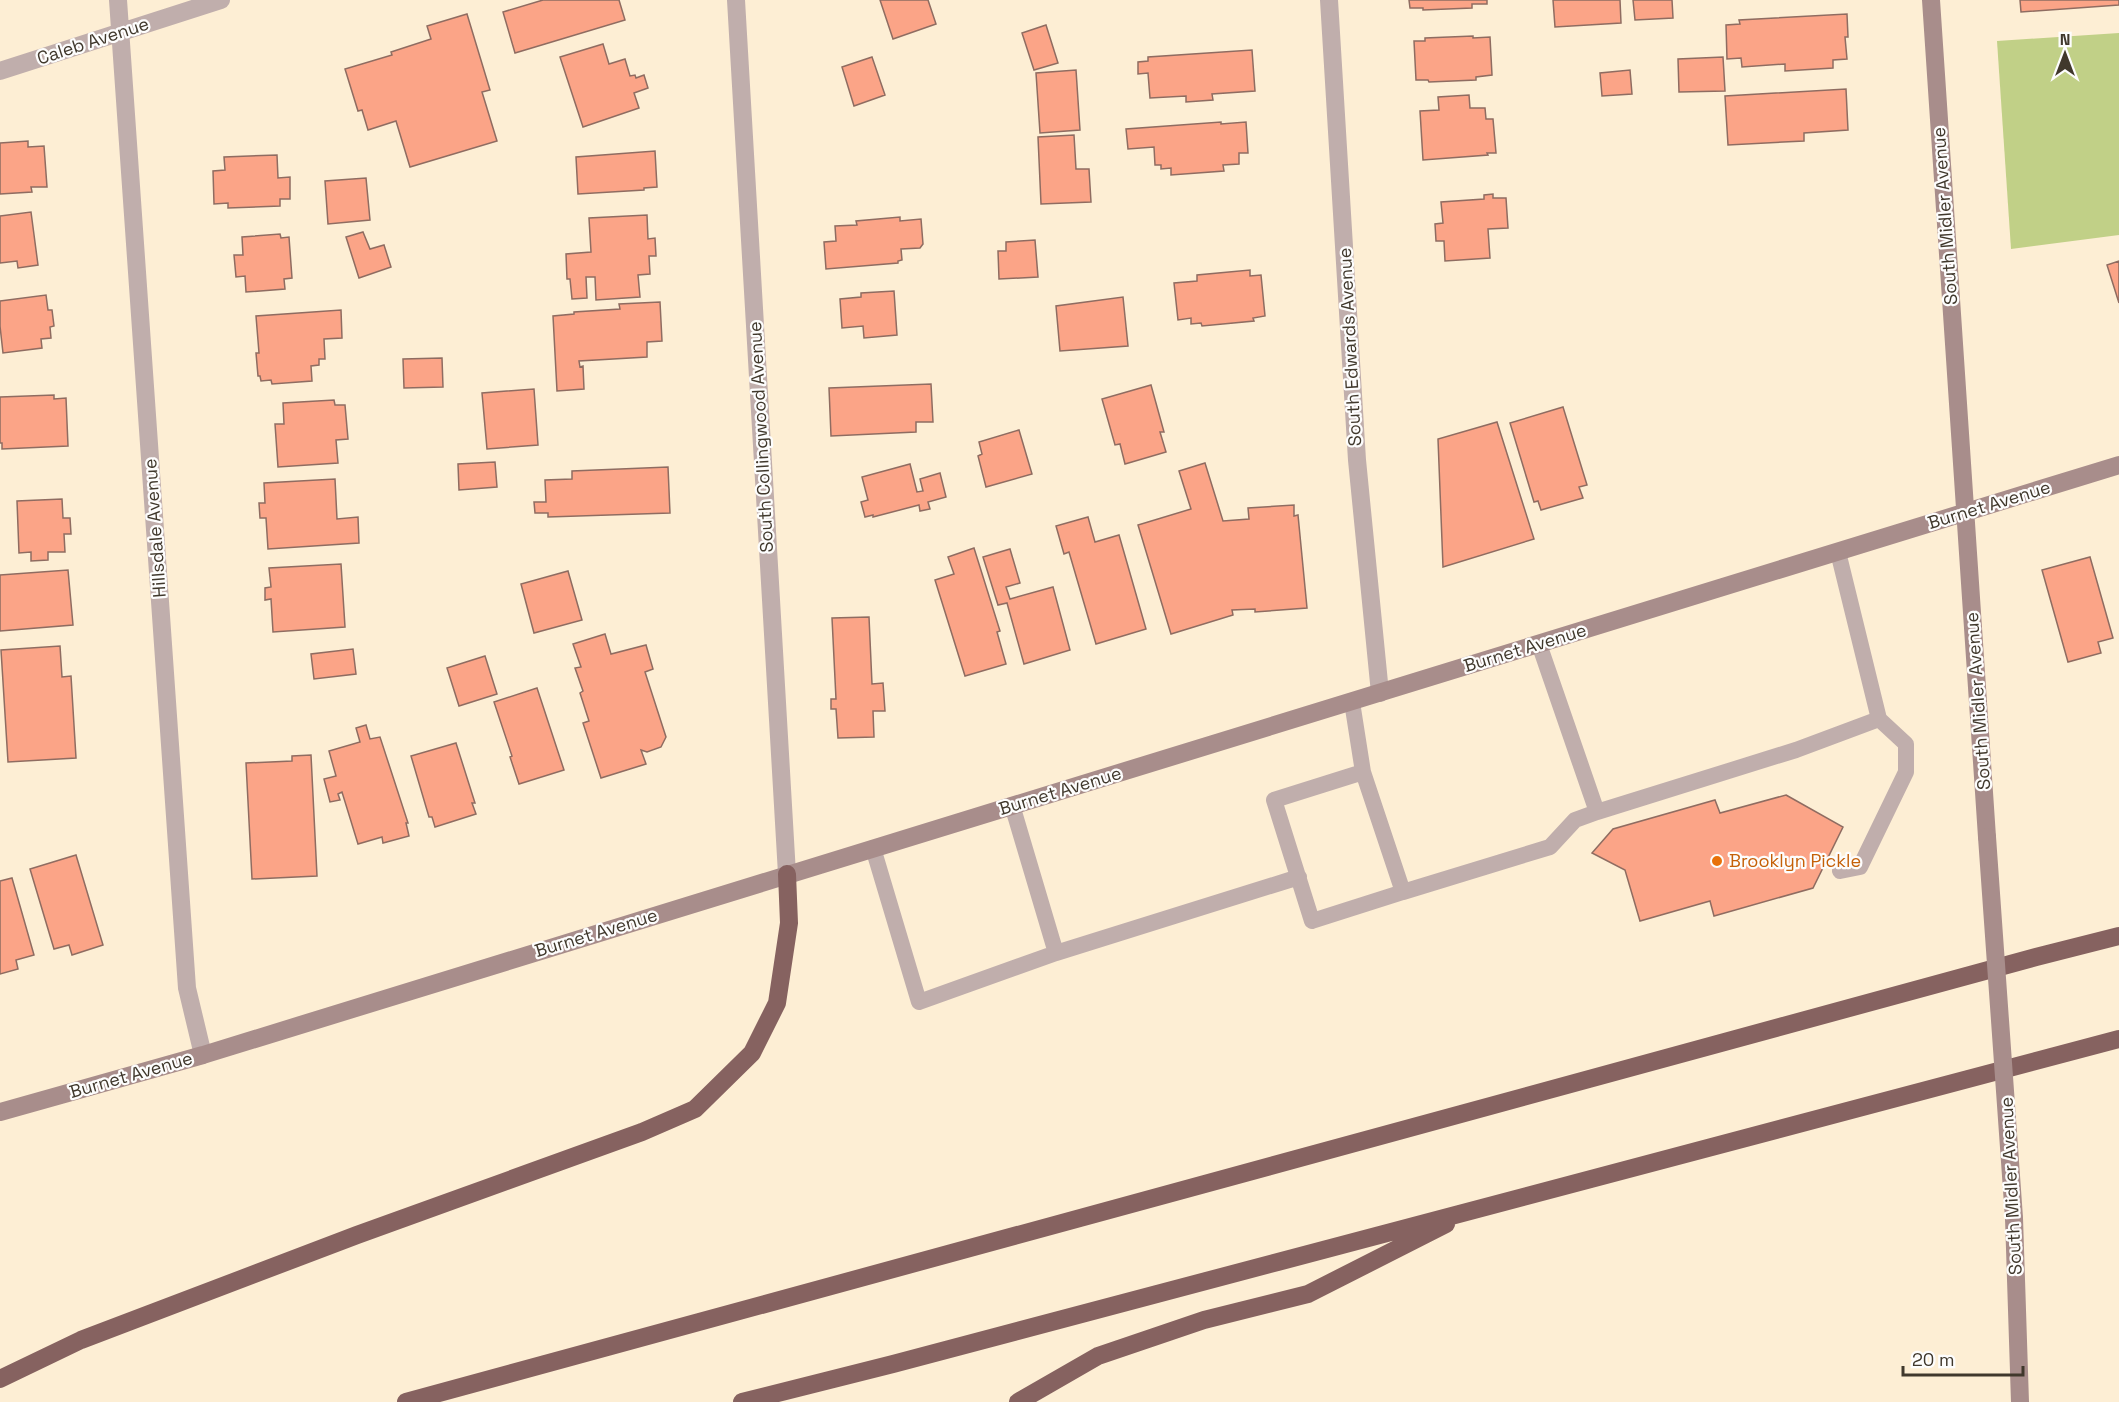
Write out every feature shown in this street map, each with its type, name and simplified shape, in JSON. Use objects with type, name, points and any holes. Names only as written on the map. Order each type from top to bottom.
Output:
[{"type":"highway","points":[[0,1379],[81,1340],[357,1235],[642,1132],[695,1109],[752,1053],[777,1003],[789,923],[787,874]]},
{"type":"highway","points":[[406,1402],[2119,936]]},
{"type":"highway","points":[[742,1402],[2119,1039]]},
{"type":"highway","points":[[1018,1402],[1098,1356],[1204,1320],[1308,1294],[1482,1206]]},
{"type":"main road","name":"South Midler Avenue","points":[[1931,0],[2014,1218],[2020,1402]]},
{"type":"main road","name":"Burnet Avenue","points":[[0,1112],[202,1055],[2119,465]]},
{"type":"street","name":"Hillsdale Avenue","points":[[118,0],[188,988],[202,1055]]},
{"type":"street","name":"Caleb Avenue","points":[[0,71],[221,0]]},
{"type":"street","name":"South Collingwood Avenue","points":[[736,0],[787,874]]},
{"type":"street","name":"South Edwards Avenue","points":[[1329,0],[1357,460],[1380,693]]},
{"type":"lane","points":[[1838,552],[1879,719],[1906,744],[1906,772],[1860,867],[1840,871]]},
{"type":"lane","points":[[1539,644],[1597,812]]},
{"type":"lane","points":[[1352,702],[1364,772],[1403,892]]},
{"type":"lane","points":[[1364,772],[1274,800],[1312,921],[1550,847],[1575,820],[1796,750],[1879,719]]},
{"type":"lane","points":[[1012,806],[1056,953]]},
{"type":"lane","points":[[873,848],[919,1002],[1056,953],[1299,877]]},
{"type":"green space","points":[[2119,33],[2119,235],[2011,249],[1997,41]]},
{"type":"building","points":[[543,0],[619,0],[625,20],[515,53],[503,12]]},
{"type":"building","points":[[880,0],[928,0],[936,24],[893,39]]},
{"type":"building","points":[[1409,0],[1487,0],[1487,4],[1472,4],[1472,8],[1423,10],[1423,8],[1410,8]]},
{"type":"building","points":[[1553,0],[1620,0],[1621,23],[1555,27]]},
{"type":"building","points":[[1633,0],[1672,0],[1673,18],[1635,20]]},
{"type":"building","points":[[2020,0],[2119,0],[2119,5],[2021,12]]},
{"type":"building","points":[[467,14],[490,90],[482,92],[497,141],[410,167],[396,121],[368,130],[362,110],[358,111],[345,69],[392,55],[391,52],[431,39],[427,26]]},
{"type":"building","points":[[1847,14],[1848,37],[1845,37],[1847,59],[1833,60],[1833,68],[1785,71],[1785,64],[1742,67],[1741,58],[1727,59],[1726,25],[1740,24],[1739,20]]},
{"type":"building","points":[[1046,25],[1058,63],[1034,70],[1022,33]]},
{"type":"building","points":[[1473,36],[1473,38],[1490,37],[1492,75],[1476,77],[1476,80],[1429,82],[1428,80],[1416,80],[1414,41],[1425,41],[1425,38]]},
{"type":"building","points":[[603,44],[609,64],[625,59],[630,76],[635,75],[636,78],[644,75],[648,88],[634,93],[639,108],[583,127],[560,57]]},
{"type":"building","points":[[1252,50],[1255,91],[1212,94],[1213,100],[1186,102],[1186,96],[1150,98],[1148,73],[1138,74],[1138,62],[1148,61],[1148,57]]},
{"type":"building","points":[[872,57],[885,95],[854,106],[842,67]]},
{"type":"building","points":[[1723,57],[1725,91],[1679,92],[1678,59]]},
{"type":"building","points":[[1076,70],[1080,130],[1040,133],[1036,73]]},
{"type":"building","points":[[1630,70],[1632,94],[1602,96],[1600,73]]},
{"type":"building","points":[[1846,89],[1848,130],[1804,133],[1804,141],[1728,145],[1725,96]]},
{"type":"building","points":[[1469,95],[1470,108],[1485,108],[1486,119],[1493,119],[1496,153],[1423,160],[1420,111],[1439,110],[1438,97]]},
{"type":"building","points":[[1221,122],[1221,124],[1246,122],[1248,153],[1239,153],[1239,164],[1223,165],[1224,171],[1171,175],[1171,168],[1161,169],[1161,165],[1155,165],[1154,147],[1128,149],[1126,129]]},
{"type":"building","points":[[1074,135],[1076,169],[1089,169],[1091,202],[1041,204],[1038,137]]},
{"type":"building","points":[[28,141],[28,147],[44,146],[47,187],[31,187],[32,192],[0,194],[0,143]]},
{"type":"building","points":[[655,151],[657,187],[644,188],[644,190],[578,194],[576,157]]},
{"type":"building","points":[[277,155],[278,178],[290,177],[290,199],[280,199],[280,206],[228,208],[228,203],[214,204],[213,171],[225,170],[224,157]]},
{"type":"building","points":[[366,178],[370,220],[328,224],[325,181]]},
{"type":"building","points":[[1493,194],[1493,198],[1506,198],[1508,228],[1488,229],[1490,258],[1445,261],[1444,241],[1436,241],[1435,224],[1443,223],[1441,202],[1484,199],[1484,195]]},
{"type":"building","points":[[31,212],[38,265],[18,268],[17,261],[0,263],[0,216]]},
{"type":"building","points":[[647,215],[648,239],[655,238],[656,256],[649,256],[650,274],[638,275],[640,297],[596,300],[595,277],[586,277],[587,298],[572,299],[570,279],[567,279],[566,254],[591,252],[589,218]]},
{"type":"building","points":[[900,217],[900,221],[921,219],[923,244],[920,248],[901,249],[902,260],[898,263],[826,269],[824,242],[836,241],[835,226],[857,225],[856,221]]},
{"type":"building","points":[[363,232],[370,249],[384,245],[391,267],[359,278],[346,237]]},
{"type":"building","points":[[280,234],[281,238],[289,237],[292,278],[284,279],[285,289],[246,292],[245,276],[236,277],[234,255],[243,255],[242,237]]},
{"type":"building","points":[[1035,240],[1038,277],[999,279],[998,251],[1006,251],[1006,242]]},
{"type":"building","points":[[2119,261],[2119,303],[2107,265]]},
{"type":"building","points":[[1250,270],[1250,276],[1261,275],[1265,316],[1253,318],[1254,321],[1202,326],[1201,323],[1191,324],[1191,318],[1178,320],[1174,283],[1197,281],[1197,275]]},
{"type":"building","points":[[894,291],[897,335],[864,338],[863,326],[842,328],[840,299],[861,297],[861,293]]},
{"type":"building","points":[[46,295],[48,310],[52,310],[54,326],[50,327],[51,338],[41,339],[42,348],[3,353],[0,301]]},
{"type":"building","points":[[1123,297],[1128,346],[1060,351],[1056,306]]},
{"type":"building","points":[[660,302],[662,341],[647,342],[647,357],[579,361],[580,367],[583,366],[584,389],[557,391],[553,316],[620,309],[619,304]]},
{"type":"building","points":[[341,310],[342,338],[324,339],[325,359],[319,359],[319,365],[311,366],[312,381],[272,384],[271,380],[261,381],[258,376],[256,353],[259,353],[256,316]]},
{"type":"building","points":[[442,358],[443,387],[404,388],[403,359]]},
{"type":"building","points":[[931,384],[933,422],[916,422],[916,432],[831,436],[829,388]]},
{"type":"building","points":[[1151,385],[1164,432],[1160,432],[1166,452],[1125,464],[1120,444],[1115,445],[1102,399]]},
{"type":"building","points":[[534,389],[538,445],[487,449],[482,393]]},
{"type":"building","points":[[54,395],[54,399],[66,398],[68,446],[2,449],[0,397]]},
{"type":"building","points":[[334,400],[335,405],[345,405],[348,439],[336,440],[338,463],[278,467],[275,424],[284,424],[283,403]]},
{"type":"building","points":[[1563,407],[1587,485],[1579,487],[1583,498],[1541,510],[1538,501],[1534,502],[1510,423]]},
{"type":"building","points":[[1497,422],[1534,539],[1443,567],[1438,439]]},
{"type":"building","points":[[1019,430],[1032,474],[986,487],[978,456],[982,454],[979,442]]},
{"type":"building","points":[[495,462],[497,487],[459,490],[458,464]]},
{"type":"building","points":[[1205,463],[1223,521],[1249,519],[1248,508],[1294,505],[1294,516],[1298,515],[1307,608],[1255,612],[1255,609],[1232,610],[1233,615],[1171,634],[1138,525],[1191,509],[1179,471]]},
{"type":"building","points":[[910,464],[917,492],[923,491],[920,479],[940,473],[946,497],[928,502],[930,509],[920,511],[919,505],[865,517],[861,502],[868,500],[862,477]]},
{"type":"building","points":[[668,467],[670,513],[548,517],[548,513],[535,513],[534,502],[546,502],[545,480],[572,479],[572,471]]},
{"type":"building","points":[[335,479],[337,519],[358,517],[359,543],[268,549],[266,518],[260,518],[259,503],[265,503],[264,483]]},
{"type":"building","points":[[62,499],[63,518],[70,518],[71,534],[64,534],[65,552],[48,552],[48,560],[31,561],[31,552],[19,553],[17,501]]},
{"type":"building","points":[[1088,517],[1095,542],[1119,535],[1146,629],[1096,644],[1069,552],[1064,554],[1056,526]]},
{"type":"building","points":[[974,548],[1000,631],[997,632],[1006,664],[965,676],[935,580],[954,574],[948,557]]},
{"type":"building","points":[[1010,549],[1020,583],[1006,587],[1010,599],[1053,587],[1070,650],[1024,664],[1007,603],[998,605],[983,557]]},
{"type":"building","points":[[2090,557],[2113,638],[2098,642],[2101,653],[2068,662],[2042,570]]},
{"type":"building","points":[[341,564],[345,627],[273,632],[271,599],[265,600],[265,588],[271,587],[269,568]]},
{"type":"building","points":[[68,570],[73,625],[0,631],[0,575]]},
{"type":"building","points":[[568,571],[582,620],[534,633],[521,584]]},
{"type":"building","points":[[869,617],[872,684],[883,683],[885,711],[873,711],[874,737],[838,738],[836,709],[831,709],[831,699],[836,699],[832,618]]},
{"type":"building","points":[[605,634],[611,654],[646,645],[653,669],[645,672],[666,737],[661,747],[647,752],[641,750],[646,764],[601,778],[583,723],[589,721],[580,693],[583,691],[575,668],[581,667],[573,644]]},
{"type":"building","points":[[60,646],[62,677],[71,676],[76,758],[8,762],[1,650]]},
{"type":"building","points":[[353,649],[356,674],[314,679],[311,654]]},
{"type":"building","points":[[485,656],[497,694],[459,706],[447,668]]},
{"type":"building","points":[[537,688],[564,770],[519,784],[494,702]]},
{"type":"building","points":[[366,725],[370,739],[380,737],[408,823],[406,823],[409,836],[383,843],[382,837],[358,844],[342,792],[338,794],[340,800],[330,802],[324,779],[336,776],[329,751],[360,742],[356,728]]},
{"type":"building","points":[[456,743],[475,803],[472,803],[476,814],[435,827],[432,817],[429,817],[411,756]]},
{"type":"building","points":[[311,755],[317,876],[252,879],[246,763],[292,761],[292,756]]},
{"type":"building","name":"Brooklyn Pickle","points":[[1786,795],[1843,827],[1813,888],[1714,916],[1710,901],[1640,921],[1625,870],[1592,853],[1613,829],[1715,800],[1720,813]]},
{"type":"building","points":[[76,855],[103,945],[72,955],[69,945],[54,949],[30,869]]},
{"type":"building","points":[[12,878],[34,955],[16,960],[18,969],[0,974],[0,881]]},
{"type":"place","name":"Brooklyn Pickle","points":[[1717,861]]}]
